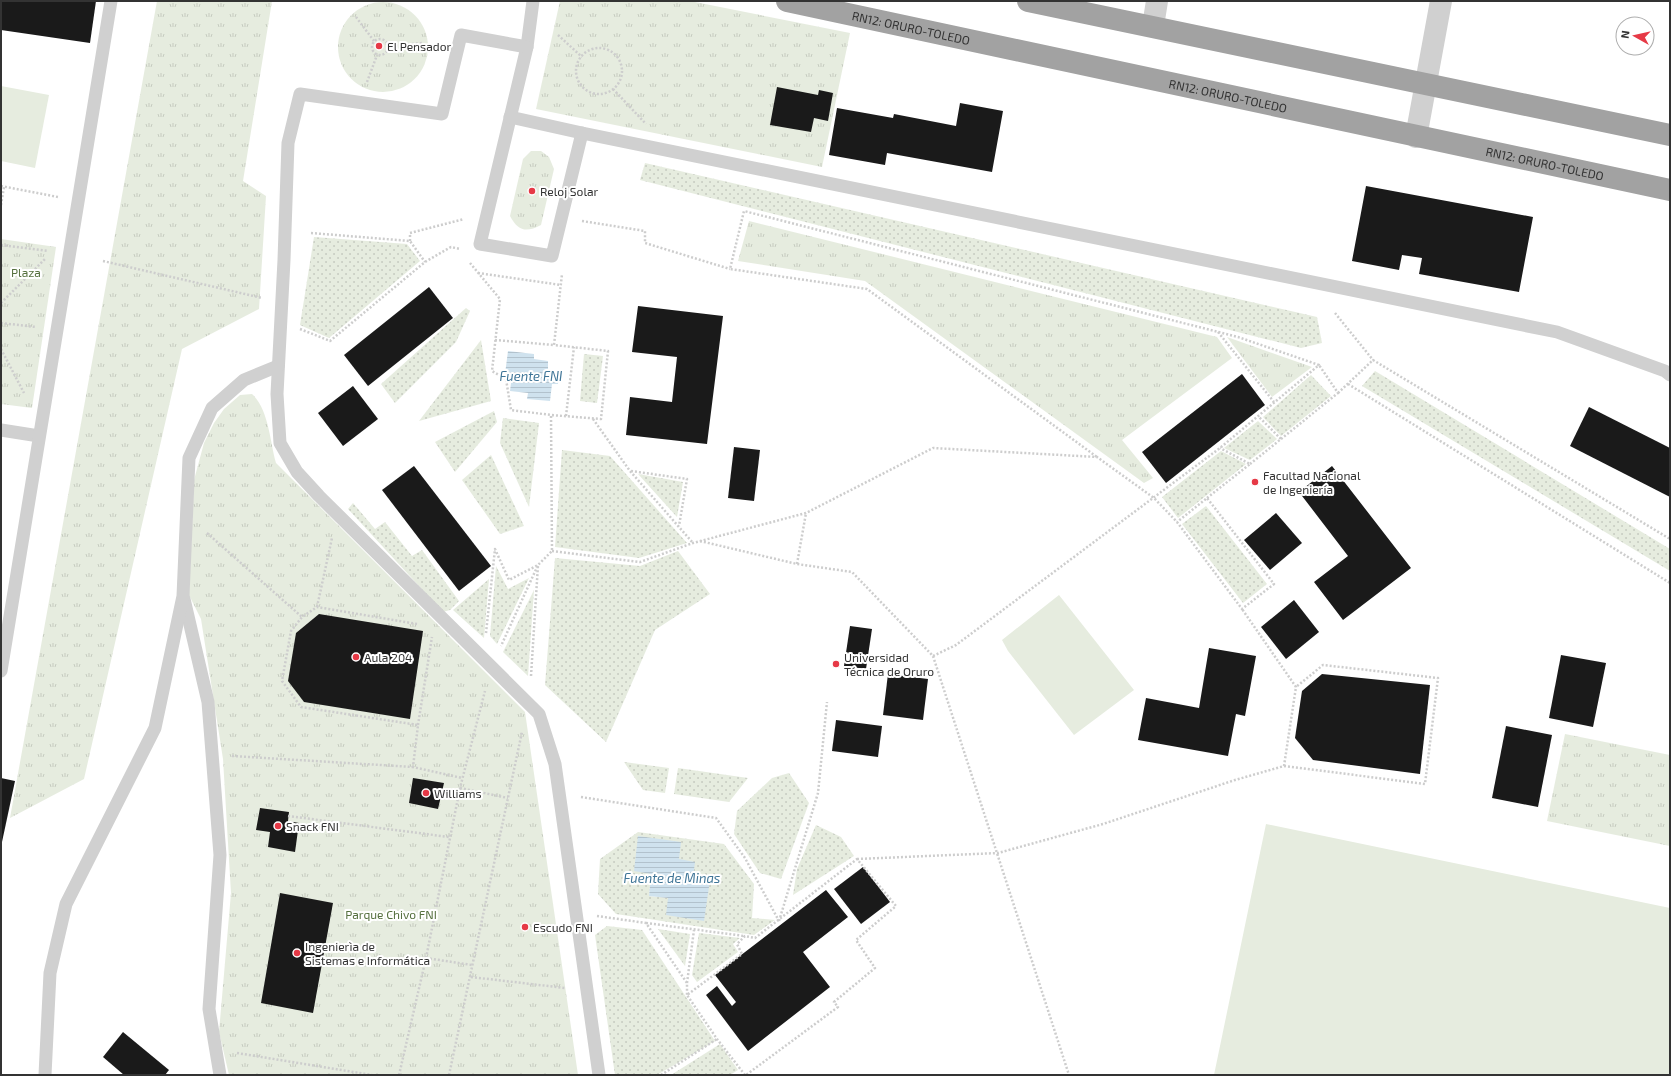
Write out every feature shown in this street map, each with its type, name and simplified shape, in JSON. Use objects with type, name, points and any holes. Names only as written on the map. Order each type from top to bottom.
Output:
[{"type":"highway","name":"RN12: ORURO-TOLEDO","points":[[787,1],[1416,137],[1670,190]]},
{"type":"highway","points":[[1028,1],[1670,135]]},
{"type":"street","points":[[1153,26],[1157,1]]},
{"type":"street","points":[[1416,137],[1441,1]]},
{"type":"lane","points":[[1,671],[111,1]]},
{"type":"lane","points":[[533,1],[527,47],[480,244],[552,256],[582,133]]},
{"type":"lane","points":[[527,47],[462,35],[442,114],[300,94],[288,142],[277,394],[280,443],[297,472],[319,496],[539,714],[555,764],[599,1075]]},
{"type":"lane","points":[[510,117],[1557,332],[1665,371],[1670,375]]},
{"type":"lane","points":[[45,1075],[50,973],[66,904],[155,728],[183,596],[189,458],[212,408],[244,380],[278,366]]},
{"type":"lane","points":[[1,430],[39,436]]},
{"type":"lane","points":[[183,596],[208,702],[220,854],[209,1009],[220,1075]]},
{"type":"path","points":[[356,17],[374,41]]},
{"type":"path","points":[[558,35],[582,57]]},
{"type":"path","points":[[377,55],[372,49],[374,41],[378,38],[384,39],[388,46]]},
{"type":"path","points":[[388,46],[423,43]]},
{"type":"path","points":[[377,55],[385,54],[388,46]]},
{"type":"path","points":[[602,49],[615,56],[619,62],[621,76],[613,89],[600,94],[586,90],[577,78],[578,63],[587,52],[602,49]]},
{"type":"path","points":[[367,82],[377,55]]},
{"type":"path","points":[[613,89],[651,128]]},
{"type":"path","points":[[1,205],[2,186],[78,200]]},
{"type":"path","points":[[730,269],[744,211],[1238,337],[1319,365],[1338,393]]},
{"type":"path","points":[[425,262],[410,241],[410,233],[469,218]]},
{"type":"path","points":[[578,221],[645,231],[646,243],[730,269],[867,289],[1154,498],[1177,522],[1242,609],[1296,687],[1284,766]]},
{"type":"path","points":[[310,233],[410,241]]},
{"type":"path","points":[[1,245],[52,252],[1,303]]},
{"type":"path","points":[[296,327],[330,341],[425,262],[451,247],[466,250]]},
{"type":"path","points":[[103,261],[270,300]]},
{"type":"path","points":[[469,262],[500,299],[495,340],[492,371],[506,379],[511,410],[601,420],[608,351],[495,340]]},
{"type":"path","points":[[554,345],[562,269]]},
{"type":"path","points":[[478,273],[561,285]]},
{"type":"path","points":[[1335,313],[1373,360],[1670,539]]},
{"type":"path","points":[[1,323],[41,328]]},
{"type":"path","points":[[1218,332],[1274,402]]},
{"type":"path","points":[[566,416],[574,347]]},
{"type":"path","points":[[1,349],[26,397]]},
{"type":"path","points":[[1177,522],[1338,393],[1373,360]]},
{"type":"path","points":[[933,656],[956,645],[1154,498],[1259,417],[1274,402],[1319,365]]},
{"type":"path","points":[[1348,384],[1670,583]]},
{"type":"path","points":[[486,641],[495,549],[509,580],[538,565],[552,551],[551,415]]},
{"type":"path","points":[[1259,417],[1281,440]]},
{"type":"path","points":[[593,419],[630,471],[693,543]]},
{"type":"path","points":[[552,551],[640,562],[699,541],[806,513],[933,448],[1097,457]]},
{"type":"path","points":[[1220,448],[1250,464]]},
{"type":"path","points":[[630,471],[687,479],[679,526]]},
{"type":"path","points":[[1207,498],[1274,584],[1242,609]]},
{"type":"path","points":[[797,564],[806,513]]},
{"type":"path","points":[[202,528],[302,617]]},
{"type":"path","points":[[317,607],[332,538]]},
{"type":"path","points":[[699,541],[797,564],[852,572],[933,656],[1069,1075]]},
{"type":"path","points":[[498,653],[538,565]]},
{"type":"path","points":[[530,677],[538,565]]},
{"type":"path","points":[[418,725],[301,707],[282,681],[291,631],[302,617],[317,607],[425,625]]},
{"type":"path","points":[[413,767],[432,632]]},
{"type":"path","points":[[591,915],[755,938],[779,921],[857,859],[998,853],[1103,824],[1235,780],[1284,766],[1425,784],[1438,678],[1323,666],[1296,687]]},
{"type":"path","points":[[399,1075],[426,958],[462,778],[486,687]]},
{"type":"path","points":[[779,921],[818,793],[827,702]]},
{"type":"path","points":[[449,1075],[522,728]]},
{"type":"path","points":[[229,755],[413,767],[462,778]]},
{"type":"path","points":[[460,788],[508,798]]},
{"type":"path","points":[[576,796],[716,818],[745,858],[779,921]]},
{"type":"path","points":[[288,816],[449,837]]},
{"type":"path","points":[[694,930],[687,983],[687,995],[717,1039],[746,1075],[838,1007],[834,1002],[875,968],[856,940],[896,906],[857,859]]},
{"type":"path","points":[[646,923],[687,983]]},
{"type":"path","points":[[687,995],[742,954],[737,944],[745,936]]},
{"type":"path","points":[[426,958],[472,965]]},
{"type":"path","points":[[471,976],[565,988]]},
{"type":"path","points":[[661,1075],[717,1039]]},
{"type":"path","points":[[231,1053],[372,1075]]},
{"type":"green space","points":[[157,1],[272,1],[243,181],[266,196],[259,309],[182,349],[84,779],[10,818]]},
{"type":"green space","points":[[560,1],[690,1],[850,33],[822,167],[536,109]]},
{"type":"green space","points":[[383,2],[392,3],[408,10],[420,22],[427,38],[427,56],[420,72],[408,84],[392,91],[383,92],[374,91],[358,84],[346,72],[339,56],[338,47],[339,38],[346,22],[358,10],[374,3]]},
{"type":"green space","points":[[1,86],[49,95],[35,168],[1,161]]},
{"type":"green space","points":[[531,151],[541,151],[549,157],[554,169],[541,225],[527,230],[519,228],[510,216],[523,159]]},
{"type":"green space","points":[[645,163],[1317,317],[1322,343],[1301,348],[640,180]]},
{"type":"green space","points":[[749,221],[1217,337],[1232,358],[1122,440],[1153,478],[1144,483],[865,281],[738,261]]},
{"type":"green space","points":[[314,237],[407,244],[420,261],[329,338],[300,325]]},
{"type":"green space","name":"Plaza","points":[[1,239],[56,247],[32,408],[1,404]]},
{"type":"green space","points":[[466,308],[470,311],[456,342],[395,403],[381,384]]},
{"type":"green space","points":[[1227,337],[1312,367],[1272,397]]},
{"type":"green space","points":[[481,340],[491,401],[419,421]]},
{"type":"green space","points":[[584,354],[603,356],[597,403],[580,401]]},
{"type":"green space","points":[[1375,371],[1670,549],[1670,571],[1362,386]]},
{"type":"green space","points":[[1311,375],[1331,396],[1281,436],[1263,417]]},
{"type":"green space","name":"Parque Chivo FNI","points":[[252,394],[258,401],[265,417],[276,463],[525,712],[578,1075],[229,1075],[219,1032],[231,893],[223,759],[201,619],[189,595],[194,480],[204,443],[214,423],[224,409],[240,395]]},
{"type":"green space","points":[[494,411],[497,422],[455,472],[435,442]]},
{"type":"green space","points":[[503,418],[539,423],[529,507],[500,443]]},
{"type":"green space","points":[[1258,421],[1277,439],[1250,460],[1224,448]]},
{"type":"green space","points":[[562,450],[610,456],[687,543],[639,558],[555,547]]},
{"type":"green space","points":[[1221,451],[1246,464],[1178,518],[1162,497]]},
{"type":"green space","points":[[491,455],[524,526],[500,534],[462,480]]},
{"type":"green space","points":[[638,474],[683,482],[677,517]]},
{"type":"green space","points":[[353,503],[375,529],[385,522],[412,556],[422,550],[459,601],[450,610],[443,612],[348,509]]},
{"type":"green space","points":[[1206,506],[1267,584],[1243,603],[1182,524]]},
{"type":"green space","points":[[678,551],[710,594],[655,630],[606,742],[545,685],[555,558],[640,566]]},
{"type":"green space","points":[[496,566],[508,589],[529,578],[497,644],[490,636]]},
{"type":"green space","points":[[489,579],[484,638],[453,610]]},
{"type":"green space","points":[[534,590],[528,676],[503,652]]},
{"type":"green space","points":[[1059,595],[1134,690],[1074,735],[1008,651],[1002,640]]},
{"type":"green space","points":[[1565,734],[1670,755],[1670,846],[1547,821]]},
{"type":"green space","points":[[624,762],[669,768],[665,793],[643,790]]},
{"type":"green space","points":[[678,768],[748,778],[729,802],[674,794]]},
{"type":"green space","points":[[789,773],[809,803],[781,879],[760,873],[734,834],[737,811],[772,778]]},
{"type":"green space","points":[[1266,824],[1670,908],[1670,1075],[1214,1075]]},
{"type":"green space","points":[[816,825],[841,837],[854,856],[793,895],[797,869]]},
{"type":"green space","points":[[638,832],[724,844],[754,884],[752,918],[775,920],[754,935],[616,914],[598,894],[600,859]],"holes":[[[651,874],[704,921],[668,898],[649,896]]]},
{"type":"green space","points":[[607,926],[642,930],[715,1041],[657,1075],[615,1075],[595,935]]},
{"type":"green space","points":[[658,929],[690,934],[685,966]]},
{"type":"green space","points":[[699,933],[740,938],[733,944],[738,952],[697,982],[692,975]]},
{"type":"green space","points":[[720,1044],[738,1070],[730,1075],[671,1075]]},
{"type":"water","name":"Fuente FNI","points":[[508,351],[534,354],[534,359],[548,361],[548,371],[559,373],[558,384],[552,384],[550,401],[527,399],[528,393],[510,391],[512,375],[505,374]]},
{"type":"water","name":"Fuente de Minas","points":[[638,836],[681,842],[679,859],[695,862],[693,878],[710,880],[704,921],[666,915],[668,898],[649,896],[651,874],[634,871]]},
{"type":"building","points":[[1,1],[96,1],[90,43],[1,30]]},
{"type":"building","points":[[777,87],[818,95],[819,90],[833,93],[828,121],[814,118],[811,132],[770,125]]},
{"type":"building","points":[[960,103],[1003,111],[992,172],[887,153],[885,165],[829,155],[837,108],[893,118],[894,114],[956,126]]},
{"type":"building","points":[[1366,186],[1533,217],[1519,292],[1419,274],[1422,258],[1402,255],[1399,270],[1352,261]]},
{"type":"building","points":[[429,287],[453,318],[368,386],[344,355]]},
{"type":"building","points":[[638,306],[723,316],[707,444],[626,435],[630,397],[672,402],[677,357],[632,352]]},
{"type":"building","points":[[1242,374],[1265,405],[1166,483],[1142,452]]},
{"type":"building","points":[[353,386],[378,419],[343,446],[318,413]]},
{"type":"building","points":[[1589,407],[1670,448],[1670,497],[1570,446]]},
{"type":"building","points":[[734,447],[760,450],[754,501],[728,498]]},
{"type":"building","points":[[414,466],[491,566],[459,591],[382,490]]},
{"type":"building","points":[[1332,466],[1411,568],[1343,620],[1314,582],[1348,556],[1299,492]]},
{"type":"building","points":[[1276,513],[1302,543],[1270,570],[1244,540]]},
{"type":"building","points":[[1294,600],[1319,632],[1286,659],[1261,627]]},
{"type":"building","name":"Aula 204","points":[[319,614],[423,631],[410,719],[304,702],[288,681],[296,633]]},
{"type":"building","points":[[850,626],[872,629],[866,669],[844,666]]},
{"type":"building","points":[[1209,648],[1256,656],[1245,716],[1236,714],[1228,756],[1138,740],[1146,698],[1199,708]]},
{"type":"building","points":[[1561,655],[1606,663],[1593,727],[1549,718]]},
{"type":"building","points":[[888,674],[928,679],[923,720],[883,715]]},
{"type":"building","points":[[1322,674],[1430,685],[1420,774],[1313,760],[1295,738],[1302,691]]},
{"type":"building","points":[[836,720],[882,726],[878,757],[832,751]]},
{"type":"building","points":[[1506,726],[1552,735],[1538,807],[1492,798]]},
{"type":"building","points":[[1,778],[15,781],[2,842],[1,842]]},
{"type":"building","name":"Williams","points":[[413,778],[444,783],[438,809],[409,803]]},
{"type":"building","name":"Snack FNI","points":[[260,808],[289,812],[288,821],[299,823],[295,852],[268,847],[270,832],[256,830]]},
{"type":"building","points":[[863,867],[890,902],[861,924],[834,889]]},
{"type":"building","points":[[826,890],[848,917],[803,952],[830,987],[748,1051],[706,995],[717,986],[732,1006],[736,1002],[715,975]]},
{"type":"building","name":"Ingenierìa de Sistemas e Informática","points":[[280,893],[333,903],[313,1013],[261,1003]]},
{"type":"building","points":[[123,1032],[169,1070],[165,1075],[124,1075],[103,1057]]},
{"type":"place","name":"El Pensador","points":[[379,46]]},
{"type":"place","name":"Reloj Solar","points":[[532,191]]},
{"type":"place","name":"Facultad Nacional de Ingeniería","points":[[1255,482]]},
{"type":"place","name":"Aula 204","points":[[356,657]]},
{"type":"place","name":"Universidad Técnica de Oruro","points":[[836,664]]},
{"type":"place","name":"Williams","points":[[426,793]]},
{"type":"place","name":"Snack FNI","points":[[278,826]]},
{"type":"place","name":"Escudo FNI","points":[[525,927]]},
{"type":"place","name":"Ingenierìa de Sistemas e Informática","points":[[297,953]]}]
